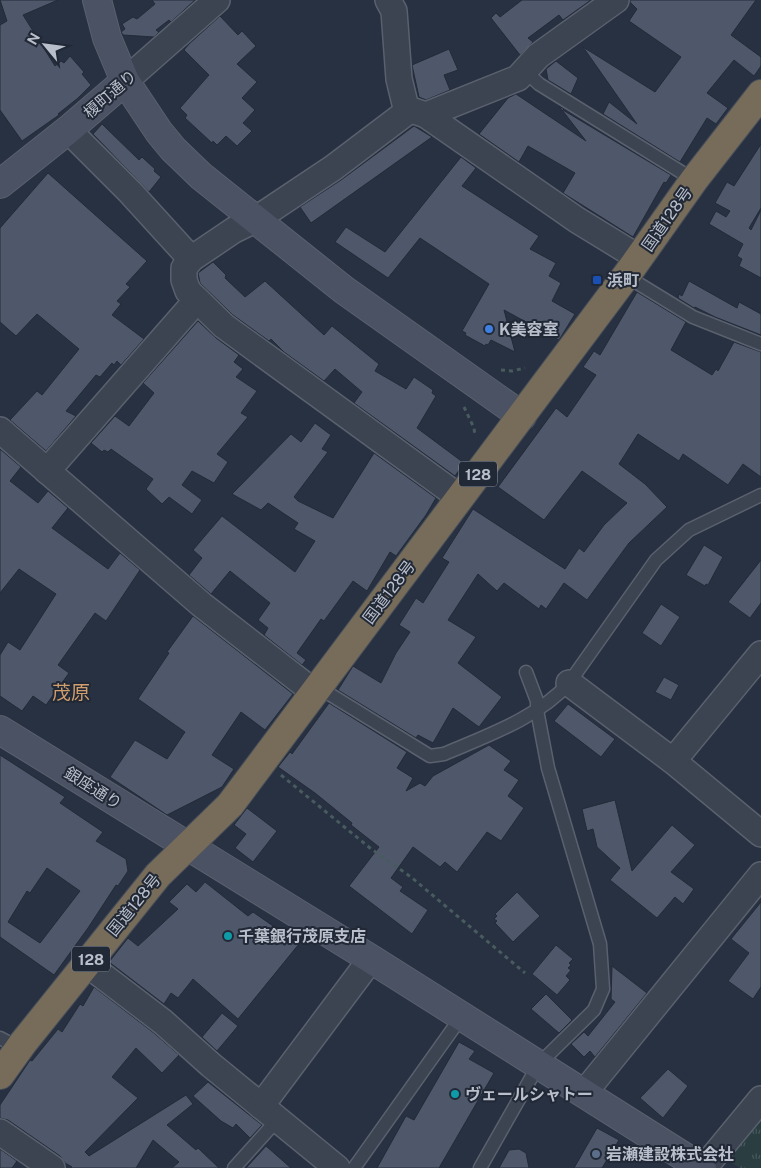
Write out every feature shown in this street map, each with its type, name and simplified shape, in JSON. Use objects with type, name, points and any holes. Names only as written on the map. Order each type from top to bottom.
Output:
[{"type":"highway","name":"国道128号","points":[[0,1075],[9,1043],[87,964],[158,874],[230,805],[633,267],[694,180],[761,94]]},
{"type":"street","points":[[96,0],[107,38],[125,81],[147,116],[173,149],[201,176],[344,290],[522,416]]},
{"type":"street","name":"榎町通り","points":[[0,184],[68,130],[216,0]]},
{"type":"street","points":[[388,0],[394,11],[399,79],[417,113],[577,220],[633,267]]},
{"type":"street","points":[[459,497],[224,326],[188,291],[184,280],[184,268],[191,259],[234,230],[255,220],[417,113],[512,80],[525,71],[538,56],[616,0]]},
{"type":"street","points":[[68,130],[130,192],[191,259]]},
{"type":"street","points":[[47,471],[197,300]]},
{"type":"street","points":[[0,430],[202,605],[305,685],[316,689]]},
{"type":"street","points":[[673,761],[761,654]]},
{"type":"street","points":[[569,683],[673,761],[761,834]]},
{"type":"street","name":"銀座通り","points":[[0,730],[371,959],[703,1168]]},
{"type":"street","points":[[584,1093],[761,875]]},
{"type":"street","points":[[270,1112],[371,959]]},
{"type":"street","points":[[87,964],[163,1022],[337,1168]]},
{"type":"street","points":[[703,1168],[761,1099]]},
{"type":"street","points":[[0,1132],[52,1168]]},
{"type":"lane","points":[[525,71],[539,84],[694,180]]},
{"type":"lane","points":[[633,267],[693,317],[761,344]]},
{"type":"lane","points":[[316,689],[331,696],[430,756],[444,754],[537,710],[553,700],[569,683],[656,560],[688,530],[761,495]]},
{"type":"lane","points":[[480,1168],[539,1064],[594,1010],[603,989],[600,944],[548,768],[537,701],[526,672]]},
{"type":"lane","points":[[354,1168],[462,1016]]},
{"type":"lane","points":[[234,1168],[270,1112]]},
{"type":"path","points":[[495,367],[501,370],[512,370],[532,366]]},
{"type":"path","points":[[460,401],[474,428],[475,443]]},
{"type":"path","points":[[264,760],[370,848],[411,877],[525,973]]},
{"type":"green space","points":[[761,1115],[761,1168],[740,1168],[725,1159]]},
{"type":"building","points":[[0,0],[58,0],[23,15],[55,66],[61,61],[64,63],[70,56],[84,72],[82,74],[91,85],[59,115],[22,141],[0,110],[0,25],[7,21]]},
{"type":"building","points":[[152,0],[195,0],[171,22],[169,20],[156,30],[159,32],[154,37],[123,35],[121,32],[125,29],[122,24],[133,17],[137,19],[155,4]]},
{"type":"building","points":[[522,0],[591,0],[563,20],[559,15],[528,38],[533,42],[520,55],[491,18],[496,13],[500,17]]},
{"type":"building","points":[[630,0],[756,0],[731,35],[761,57],[761,66],[754,76],[734,60],[707,93],[728,108],[716,124],[707,118],[680,162],[603,114],[609,102],[637,124],[583,47],[655,92],[681,57],[629,21],[637,9]]},
{"type":"building","points":[[220,16],[238,35],[242,31],[256,46],[237,64],[257,82],[242,98],[255,110],[243,123],[252,131],[237,146],[226,136],[217,145],[213,141],[212,143],[185,118],[187,115],[180,108],[209,75],[184,50]]},
{"type":"building","points":[[449,49],[458,70],[444,75],[450,90],[426,100],[419,97],[412,65]]},
{"type":"building","points":[[556,61],[578,78],[571,94],[548,80],[546,69]]},
{"type":"building","points":[[516,94],[586,141],[559,106],[671,175],[666,183],[664,182],[633,237],[563,193],[575,173],[528,146],[519,162],[479,134],[508,98]]},
{"type":"building","points":[[102,124],[139,160],[142,157],[161,177],[149,192],[93,134]]},
{"type":"building","points":[[414,126],[432,137],[311,223],[300,207],[341,180]]},
{"type":"building","points":[[761,144],[761,208],[749,228],[751,230],[761,210],[761,278],[739,266],[742,259],[737,256],[743,244],[709,224],[716,211],[726,217],[730,211],[715,203],[727,182],[734,186]]},
{"type":"building","points":[[461,157],[476,168],[462,186],[539,236],[530,249],[556,263],[549,276],[561,283],[552,301],[575,314],[559,340],[504,310],[515,352],[491,340],[485,346],[465,335],[466,333],[462,331],[489,284],[420,238],[388,278],[335,242],[346,227],[385,252]]},
{"type":"building","points":[[48,173],[147,261],[126,284],[130,287],[117,301],[121,304],[112,315],[144,339],[121,365],[117,361],[114,365],[112,363],[100,377],[96,375],[66,411],[76,416],[46,451],[10,420],[37,391],[42,395],[79,349],[37,314],[16,336],[0,322],[0,228]]},
{"type":"building","points":[[213,262],[226,275],[225,278],[245,297],[265,281],[324,335],[332,326],[379,364],[375,371],[406,389],[414,377],[433,390],[432,393],[436,396],[417,428],[464,463],[455,476],[354,403],[362,392],[335,369],[324,381],[284,352],[271,339],[269,341],[233,315],[200,283],[198,273]]},
{"type":"building","points":[[689,281],[737,308],[739,302],[761,314],[761,335],[694,308],[678,298],[679,294],[682,296]]},
{"type":"building","points":[[637,292],[686,322],[671,350],[712,375],[716,369],[718,371],[734,342],[761,352],[761,477],[743,464],[728,485],[683,454],[679,461],[638,434],[619,464],[645,484],[667,507],[629,543],[587,600],[564,583],[546,609],[541,605],[539,609],[504,583],[497,591],[478,574],[448,620],[476,637],[458,663],[502,697],[479,727],[453,708],[433,743],[418,735],[416,738],[338,690],[353,666],[381,683],[396,653],[410,632],[399,625],[416,598],[423,603],[449,562],[442,558],[473,509],[565,569],[579,548],[584,552],[604,525],[627,503],[582,471],[544,520],[498,487],[556,408],[567,417],[596,375],[583,367],[594,351],[600,355]]},
{"type":"building","points":[[198,321],[216,338],[239,355],[234,362],[243,369],[236,377],[257,391],[241,413],[248,417],[217,454],[228,462],[214,483],[192,471],[182,485],[202,500],[192,514],[169,497],[162,504],[146,489],[153,479],[111,449],[108,452],[104,450],[102,452],[91,443],[115,416],[129,426],[154,393],[143,383]]},
{"type":"building","points":[[315,423],[331,435],[322,449],[328,452],[294,497],[298,501],[333,518],[374,453],[436,498],[396,556],[390,552],[367,591],[353,581],[324,621],[321,619],[297,653],[306,660],[302,665],[264,635],[268,628],[258,620],[270,603],[230,571],[211,594],[189,575],[202,558],[193,550],[222,516],[295,572],[315,541],[294,529],[298,523],[268,503],[261,510],[232,494],[291,434],[301,442]]},
{"type":"building","points":[[0,449],[21,467],[10,481],[38,503],[48,491],[68,508],[52,528],[108,569],[120,553],[140,570],[106,621],[95,613],[58,665],[69,673],[46,705],[33,696],[22,711],[0,696],[0,655],[8,642],[20,650],[56,594],[19,569],[0,593]]},
{"type":"building","points":[[704,545],[723,557],[708,585],[706,584],[705,586],[686,575]]},
{"type":"building","points":[[761,560],[761,603],[750,618],[728,602]]},
{"type":"building","points":[[661,604],[680,617],[661,646],[642,633]]},
{"type":"building","points":[[193,616],[293,694],[265,730],[241,712],[212,755],[234,769],[222,787],[167,815],[110,777],[135,740],[167,759],[185,732],[138,699],[169,653],[167,652]]},
{"type":"building","points":[[664,677],[679,685],[671,700],[655,692]]},
{"type":"building","points":[[329,703],[407,752],[397,768],[413,778],[406,791],[420,783],[425,786],[433,776],[489,745],[511,761],[504,770],[519,780],[508,796],[524,808],[501,841],[487,832],[457,872],[445,862],[440,867],[413,847],[391,878],[403,887],[400,891],[428,910],[412,934],[349,886],[379,847],[315,793],[278,767],[290,752],[292,754]]},
{"type":"building","points":[[568,704],[615,739],[601,757],[554,721]]},
{"type":"building","points":[[0,755],[65,797],[60,803],[103,832],[96,841],[126,859],[128,871],[118,886],[116,885],[54,975],[0,937]],"holes":[[[47,868],[80,891],[40,943],[8,922],[27,891],[30,893]]]},
{"type":"building","points":[[615,800],[632,871],[672,825],[695,845],[671,872],[694,889],[683,904],[675,897],[657,918],[610,880],[620,868],[597,847],[593,829],[587,831],[582,809]]},
{"type":"building","points":[[247,808],[277,831],[253,862],[235,848],[246,834],[234,825]]},
{"type":"building","name":"千葉銀行茂原支店","points":[[205,882],[248,916],[253,912],[299,944],[238,1019],[193,979],[178,998],[171,993],[164,1004],[109,962],[128,938],[138,946],[178,909],[169,902],[187,884],[196,892]]},
{"type":"building","points":[[517,892],[540,916],[513,942],[495,923],[497,921],[494,919],[497,916],[495,914]]},
{"type":"building","points":[[761,902],[761,987],[753,999],[728,981],[749,953],[731,939]]},
{"type":"building","points":[[556,945],[573,959],[569,963],[571,965],[568,968],[571,970],[566,976],[570,980],[557,995],[532,974]]},
{"type":"building","points":[[612,966],[647,993],[595,1057],[590,1051],[584,1057],[571,1044],[584,1032],[588,1036],[615,1002],[611,999]]},
{"type":"building","points":[[94,987],[154,1033],[179,1055],[162,1073],[136,1048],[112,1077],[138,1098],[85,1152],[89,1156],[186,1095],[193,1104],[167,1125],[196,1150],[198,1148],[219,1168],[172,1168],[179,1162],[153,1140],[136,1168],[70,1168],[72,1167],[65,1163],[60,1156],[8,1120],[0,1118],[0,1105],[30,1060],[32,1061],[58,1029],[62,1032],[80,1004],[83,1006]]},
{"type":"building","points":[[546,994],[572,1020],[559,1033],[531,1009]]},
{"type":"building","points":[[222,1013],[238,1026],[217,1051],[202,1037]]},
{"type":"building","name":"ヴェールシャトー","points":[[459,1042],[475,1051],[469,1059],[494,1073],[439,1168],[377,1168],[406,1116],[414,1120]]},
{"type":"building","points":[[668,1069],[688,1086],[663,1118],[640,1098]]},
{"type":"building","points":[[208,1082],[262,1125],[250,1138],[236,1124],[233,1128],[221,1121],[193,1096]]},
{"type":"building","name":"岩瀬建設株式会社","points":[[597,1128],[619,1140],[602,1168],[574,1168]]},
{"type":"building","points":[[266,1146],[291,1168],[246,1168]]},
{"type":"building","points":[[0,1149],[17,1161],[12,1168],[0,1168]]},
{"type":"building","points":[[519,1149],[526,1153],[529,1168],[499,1168],[509,1150]]},
{"type":"place","name":"浜町","points":[[597,280]]},
{"type":"place","name":"K美容室","points":[[489,329]]},
{"type":"place","name":"千葉銀行茂原支店","points":[[228,936]]},
{"type":"place","name":"ヴェールシャトー","points":[[455,1094]]},
{"type":"place","name":"岩瀬建設株式会社","points":[[596,1154]]},
{"type":"district","name":"茂原","points":[[71,692]]}]
